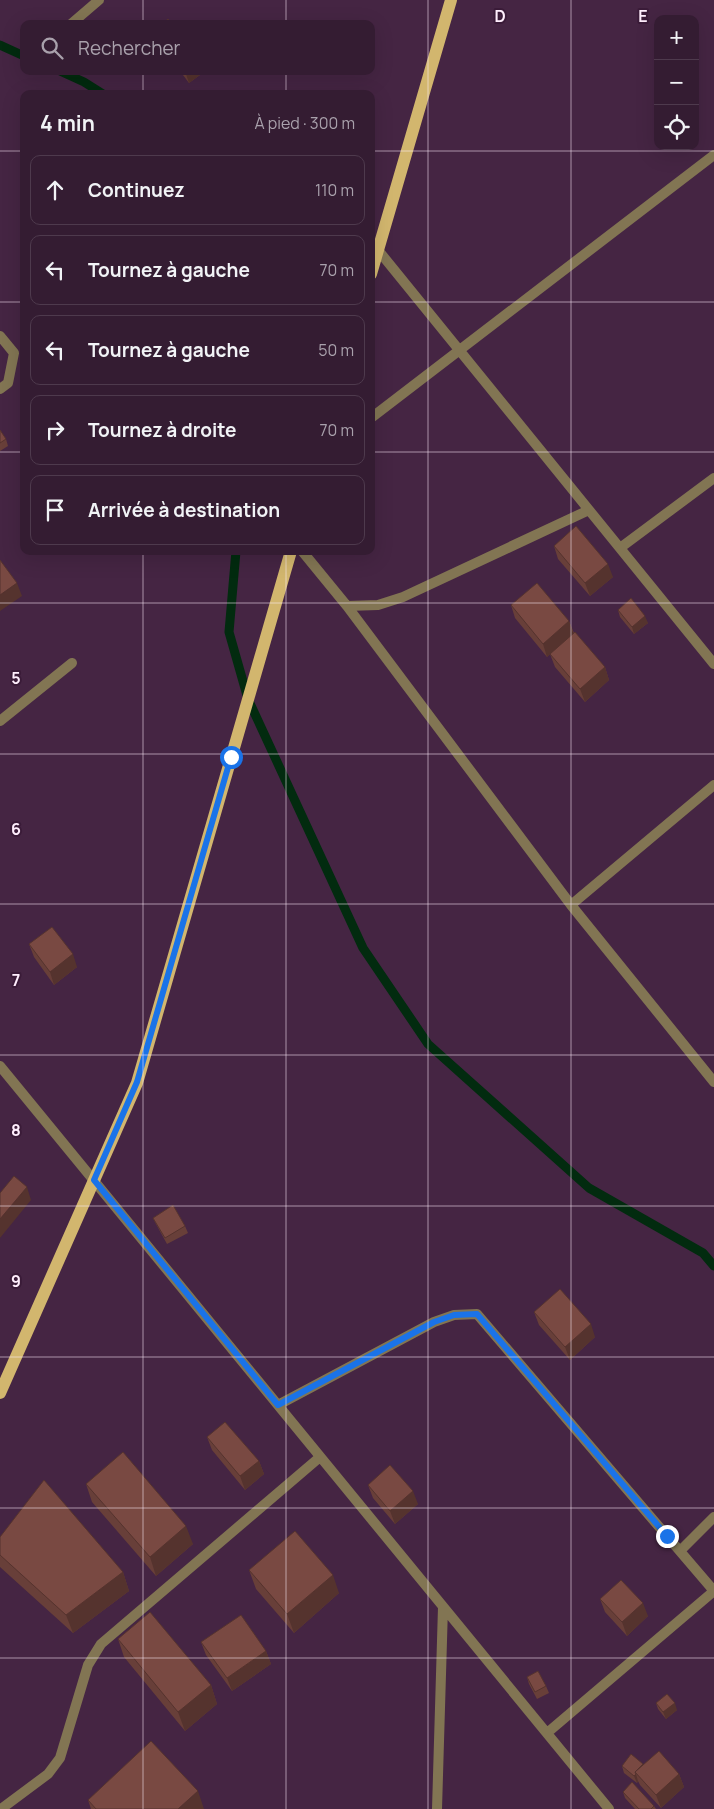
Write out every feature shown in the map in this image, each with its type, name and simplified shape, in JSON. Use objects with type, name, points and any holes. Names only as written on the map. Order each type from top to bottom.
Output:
[{"type":"main road","points":[[375,260],[451,0]]},
{"type":"main road","points":[[0,1393],[137,1082],[290,555]]},
{"type":"street","points":[[76,20],[99,0]]},
{"type":"street","points":[[375,415],[714,155]]},
{"type":"street","points":[[378,250],[714,664]]},
{"type":"street","points":[[0,336],[14,353],[8,383],[0,389]]},
{"type":"street","points":[[620,548],[714,478]]},
{"type":"street","points":[[347,606],[378,605],[403,597],[589,510]]},
{"type":"street","points":[[305,555],[347,606],[571,905],[714,1082]]},
{"type":"street","points":[[0,721],[72,662]]},
{"type":"street","points":[[571,905],[714,785]]},
{"type":"street","points":[[0,1066],[609,1809]]},
{"type":"street","points":[[278,1405],[434,1322],[454,1315],[477,1314],[714,1591],[547,1733]]},
{"type":"street","points":[[1,1809],[48,1774],[60,1758],[88,1665],[101,1644],[320,1457]]},
{"type":"street","points":[[680,1551],[714,1517]]},
{"type":"street","points":[[437,1809],[443,1607]]},
{"type":"building","points":[[0,430],[6,439],[0,443]]},
{"type":"building","points":[[576,526],[608,564],[585,583],[554,546]]},
{"type":"building","points":[[0,560],[17,583],[0,595]]},
{"type":"building","points":[[537,583],[569,621],[543,644],[511,605]]},
{"type":"building","points":[[631,598],[645,616],[632,627],[618,610]]},
{"type":"building","points":[[575,632],[605,667],[580,689],[550,654]]},
{"type":"building","points":[[52,927],[73,954],[50,972],[29,944]]},
{"type":"building","points":[[14,1176],[27,1187],[0,1219],[0,1193]]},
{"type":"building","points":[[173,1205],[185,1226],[165,1238],[153,1218]]},
{"type":"building","points":[[560,1289],[591,1324],[565,1347],[534,1312]]},
{"type":"building","points":[[225,1422],[259,1461],[240,1476],[207,1437]]},
{"type":"building","points":[[123,1452],[186,1526],[150,1557],[86,1484]]},
{"type":"building","points":[[390,1465],[413,1491],[390,1511],[368,1485]]},
{"type":"building","points":[[44,1480],[123,1572],[66,1615],[0,1555],[0,1537]]},
{"type":"building","points":[[295,1531],[333,1575],[287,1614],[249,1570]]},
{"type":"building","points":[[621,1580],[643,1603],[622,1622],[600,1599]]},
{"type":"building","points":[[150,1612],[211,1685],[178,1712],[118,1639]]},
{"type":"building","points":[[241,1615],[266,1651],[227,1678],[201,1642]]},
{"type":"building","points":[[538,1671],[546,1686],[535,1692],[527,1677]]},
{"type":"building","points":[[667,1694],[675,1703],[663,1712],[656,1703]]},
{"type":"building","points":[[151,1741],[198,1791],[178,1809],[96,1809],[88,1800]]},
{"type":"building","points":[[659,1751],[679,1774],[656,1795],[635,1772]]},
{"type":"building","points":[[631,1754],[643,1764],[635,1772],[634,1776],[622,1766]]},
{"type":"building","points":[[632,1782],[654,1806],[651,1809],[639,1809],[623,1792]]},
{"type":"waterway","points":[[0,45],[20,54]]},
{"type":"waterway","points":[[69,75],[97,90]]},
{"type":"waterway","points":[[236,555],[229,632],[248,699],[363,948],[428,1044],[589,1188],[703,1253],[714,1266]]},
{"type":"route","points":[[231,757],[137,1082],[94,1180],[278,1405],[434,1322],[454,1315],[477,1314],[667,1536]]}]
